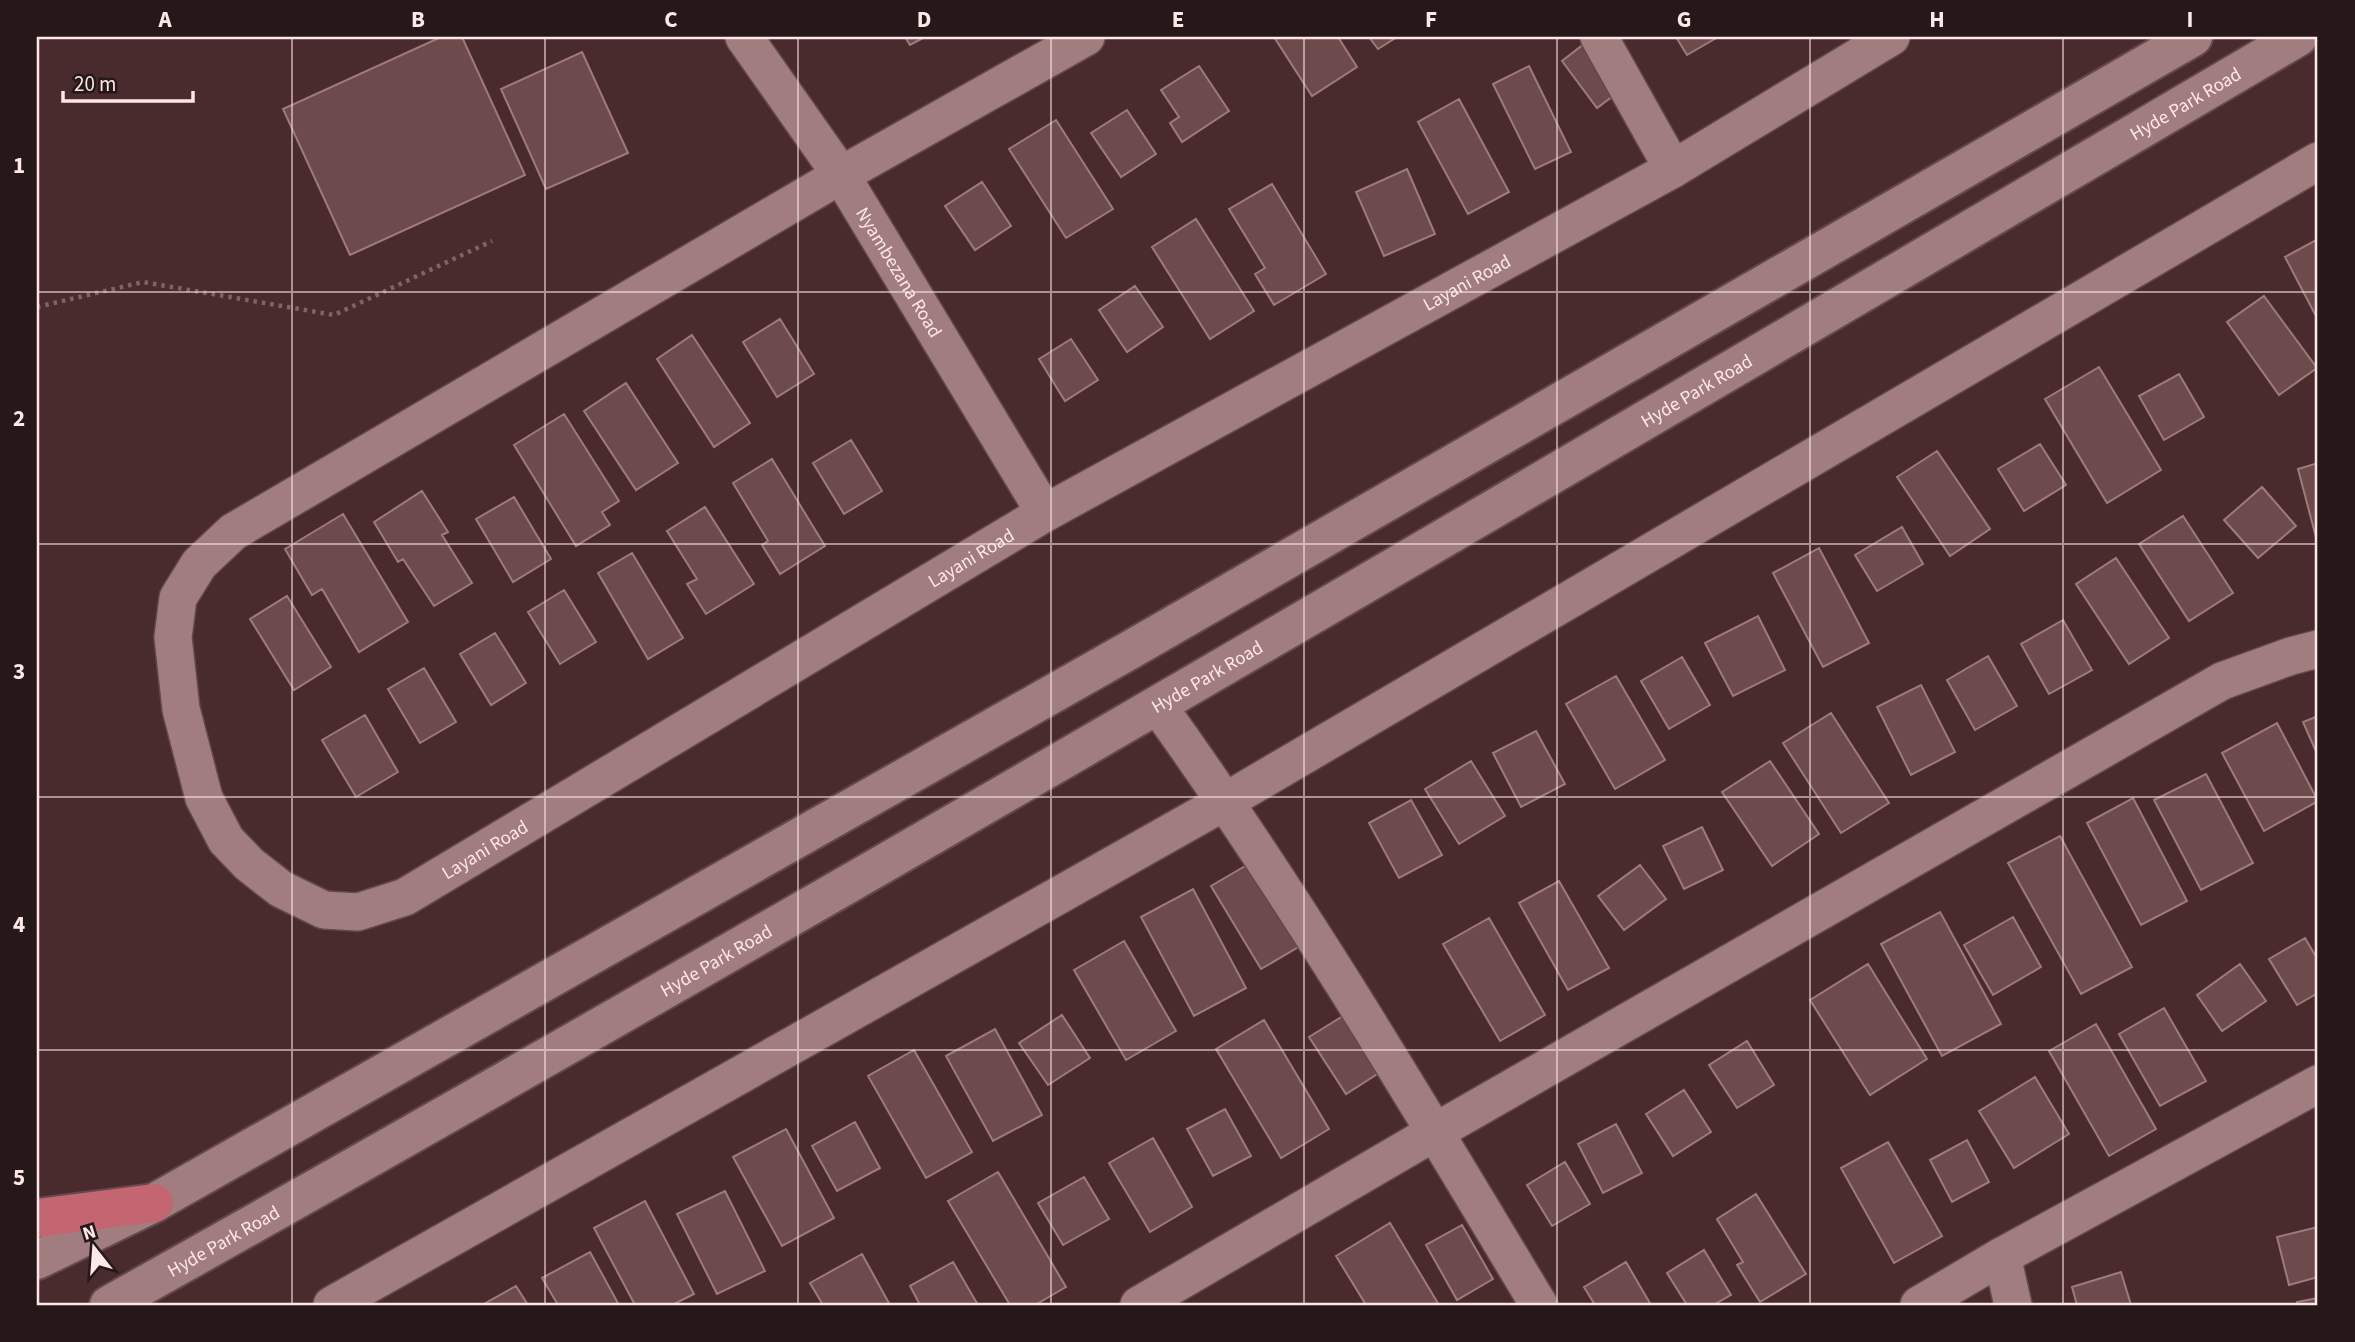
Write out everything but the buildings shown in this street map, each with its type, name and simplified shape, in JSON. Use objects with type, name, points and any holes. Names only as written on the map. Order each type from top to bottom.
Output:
[{"type":"main road","points":[[37,1218],[154,1203]]},
{"type":"street","name":"Nyambezana Road","points":[[744,37],[841,175],[1045,513]]},
{"type":"street","name":"Layani Road","points":[[1086,37],[841,175],[233,532],[198,564],[178,598],[173,637],[181,709],[204,798],[226,840],[249,864],[281,889],[324,910],[358,912],[405,897],[1045,513],[1673,169],[1891,37]]},
{"type":"street","points":[[1599,37],[1673,169]]},
{"type":"street","points":[[37,1259],[154,1203],[1130,650],[2193,37]]},
{"type":"street","name":"Hyde Park Road","points":[[110,1305],[433,1124],[1157,706],[2298,37]]},
{"type":"street","points":[[332,1305],[1226,801],[2318,161]]},
{"type":"street","points":[[1139,1305],[1435,1132],[2222,681],[2318,649]]},
{"type":"street","points":[[1157,706],[1226,801],[1435,1132],[1539,1305]]},
{"type":"street","points":[[1919,1305],[2002,1256],[2318,1084]]},
{"type":"street","points":[[2002,1256],[2013,1305]]},
{"type":"path","points":[[37,307],[143,282],[334,314],[492,241]]}]
